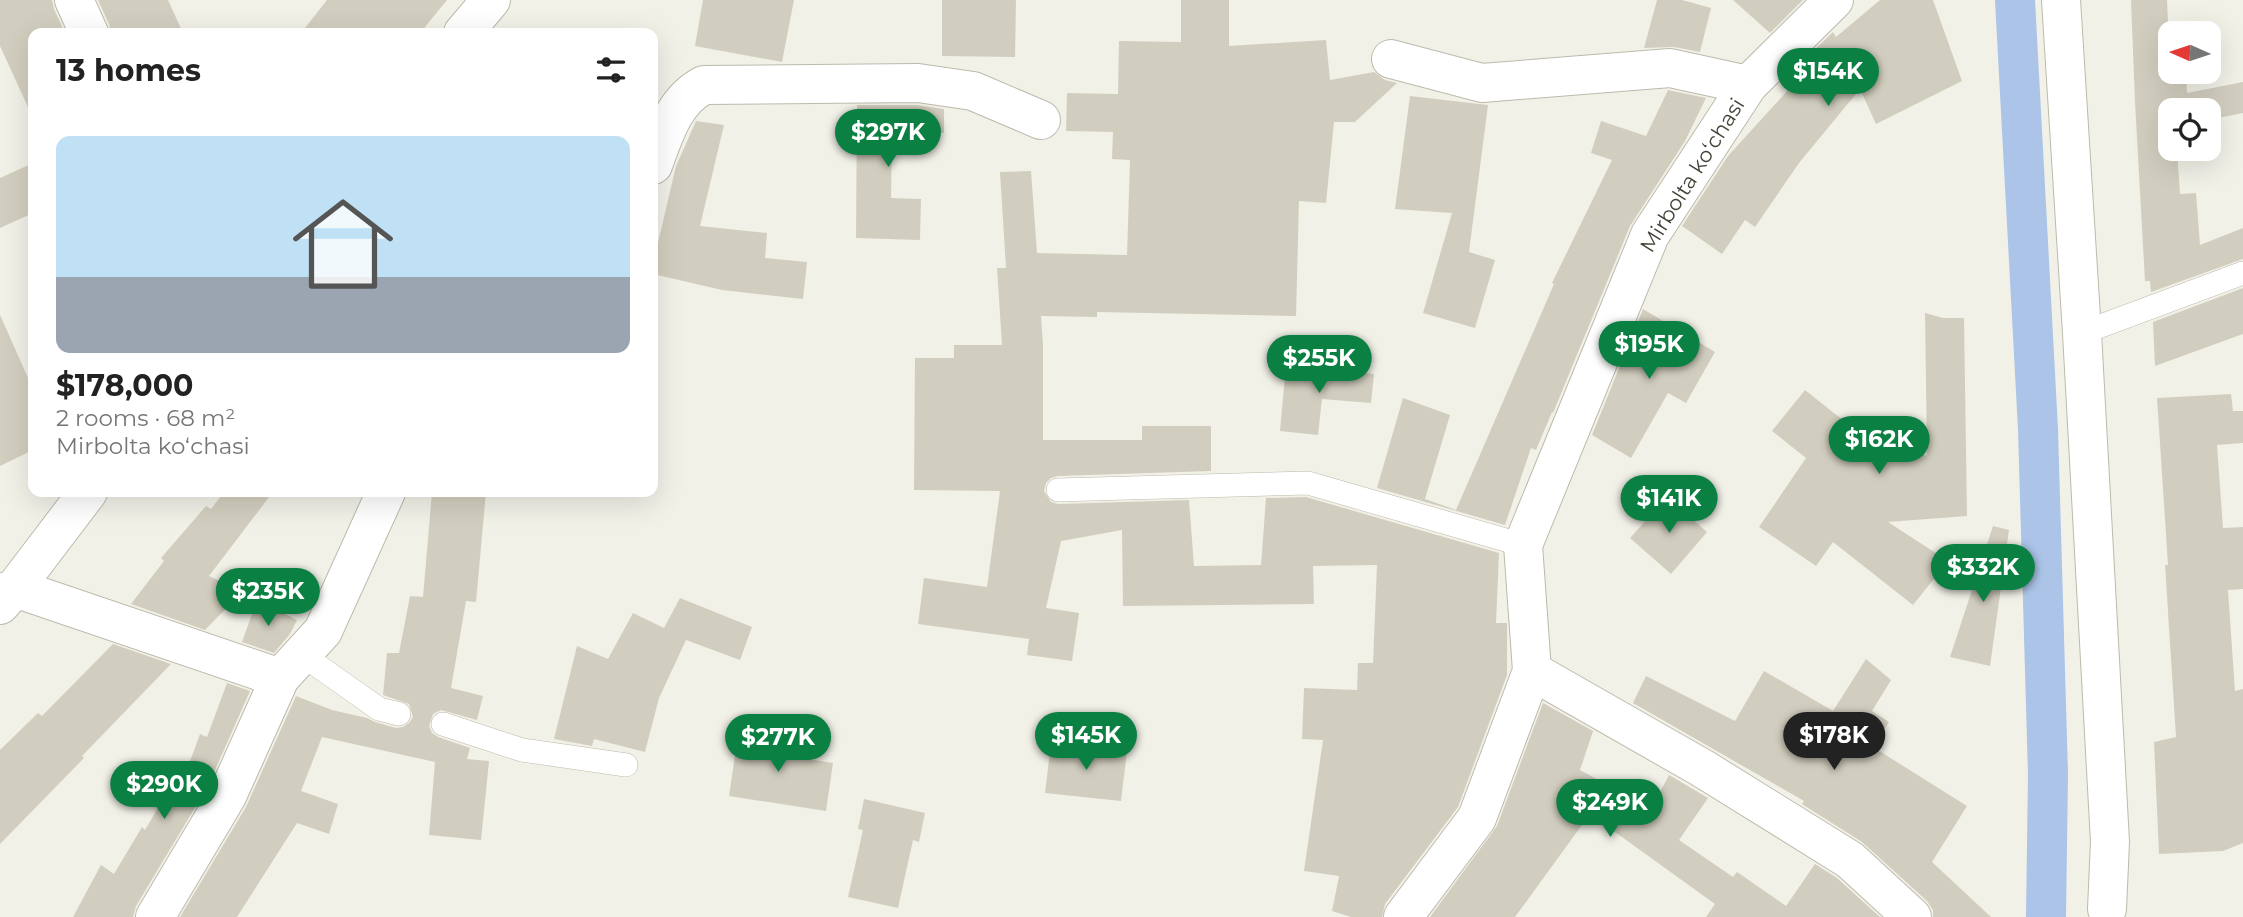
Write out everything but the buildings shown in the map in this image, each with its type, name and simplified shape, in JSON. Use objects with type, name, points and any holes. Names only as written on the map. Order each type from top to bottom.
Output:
[{"type":"street","points":[[74,0],[87,28]]},
{"type":"street","points":[[467,28],[491,0]]},
{"type":"street","name":"Mirbolta koʻchasi","points":[[1403,917],[1477,818],[1532,671],[1523,545],[1650,235],[1748,85],[1833,0]]},
{"type":"street","points":[[2061,0],[2110,842],[2107,909]]},
{"type":"street","points":[[1391,59],[1482,83],[1670,68],[1748,85]]},
{"type":"street","points":[[658,152],[670,120],[692,90],[704,85],[918,83],[974,91],[1041,120]]},
{"type":"street","points":[[85,497],[5,595],[290,666]]},
{"type":"street","points":[[155,917],[227,796],[290,666],[323,631],[384,497]]},
{"type":"street","points":[[1532,671],[1702,768],[1850,860],[1912,917]]},
{"type":"lane","points":[[2082,333],[2243,273]]},
{"type":"lane","points":[[1058,490],[1308,483],[1523,545]]},
{"type":"lane","points":[[290,666],[379,709],[399,714]]},
{"type":"lane","points":[[443,724],[522,750],[626,765]]},
{"type":"waterway","points":[[2015,0],[2038,429],[2048,774],[2046,917]]}]
